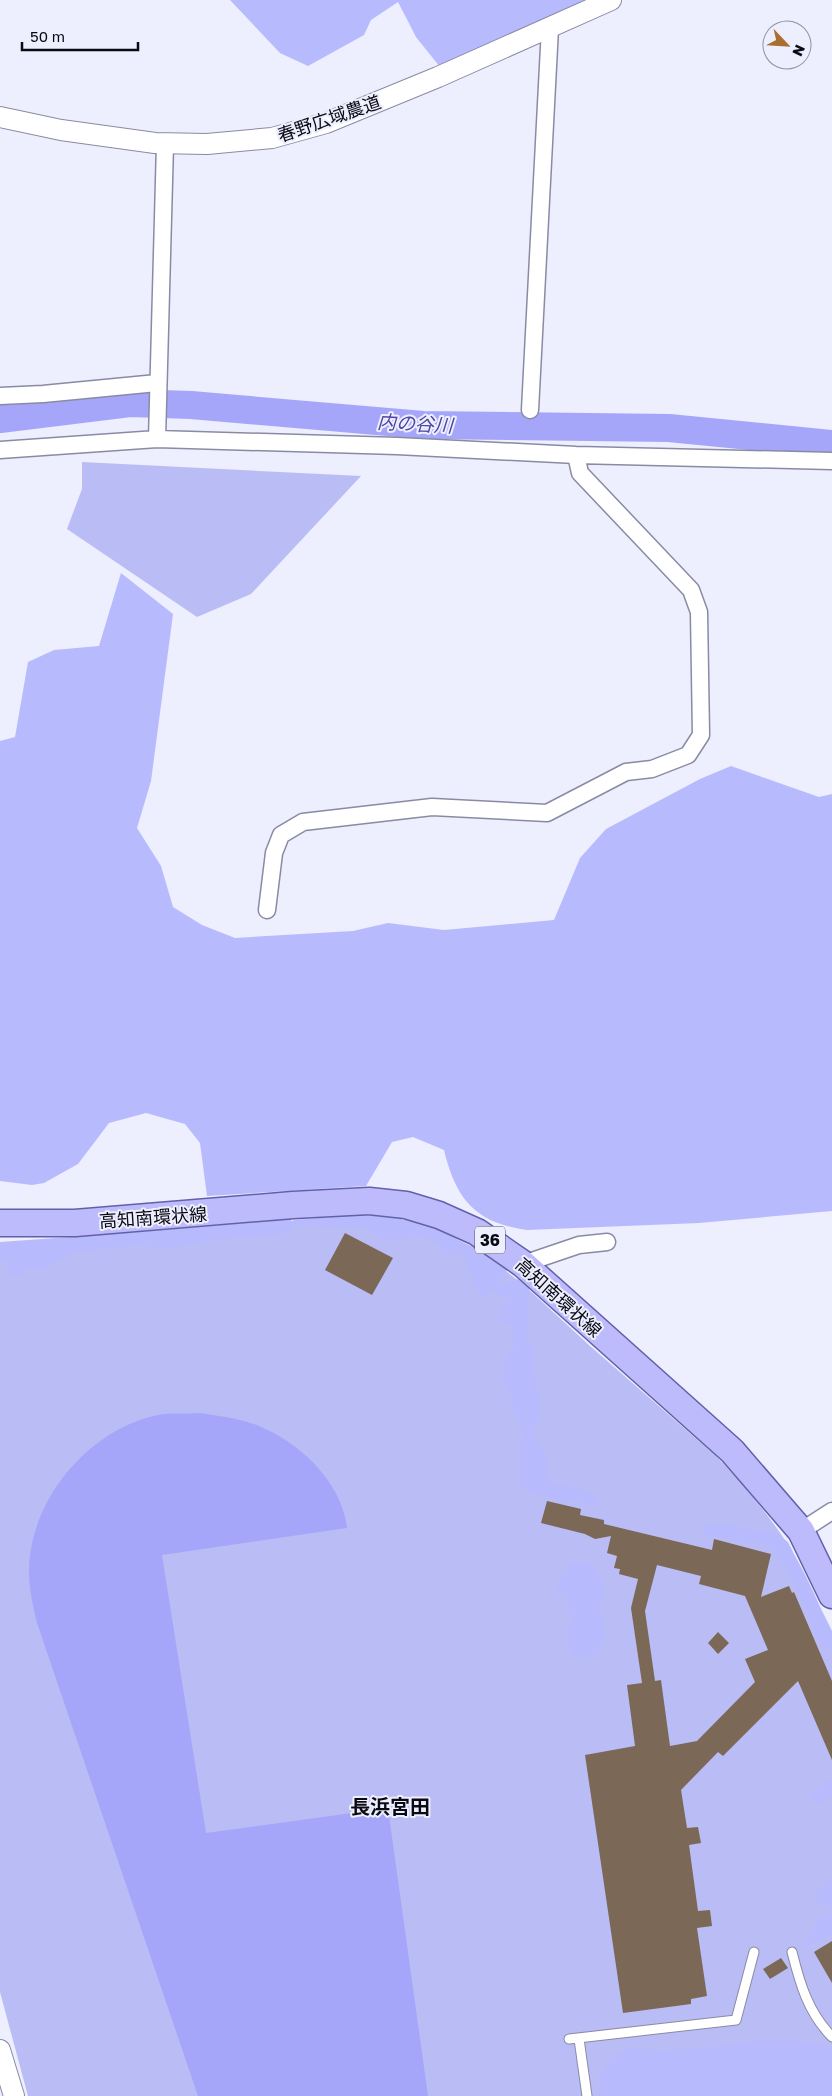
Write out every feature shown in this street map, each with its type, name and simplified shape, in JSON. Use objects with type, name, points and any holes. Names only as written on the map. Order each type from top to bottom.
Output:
[{"type":"main road","name":"高知南環状線","points":[[0,1223],[75,1223],[293,1205],[369,1201],[406,1205],[439,1215],[476,1232],[523,1264],[732,1451],[800,1531],[832,1595]]},
{"type":"street","name":"春野広域農道","points":[[0,117],[61,130],[129,141],[165,144],[207,144],[272,138],[326,123],[550,28],[611,0]]},
{"type":"street","points":[[530,410],[550,28]]},
{"type":"street","points":[[157,435],[165,144]]},
{"type":"street","points":[[0,396],[157,386]]},
{"type":"street","points":[[0,450],[157,435],[576,455],[832,461]]},
{"type":"street","points":[[267,910],[274,853],[281,836],[303,822],[432,807],[548,813],[626,772],[652,769],[688,755],[701,735],[699,612],[690,590],[580,473],[576,455]]},
{"type":"street","points":[[523,1264],[580,1245],[607,1242]]},
{"type":"street","points":[[800,1531],[832,1511]]},
{"type":"street","points":[[0,2050],[14,2096]]},
{"type":"lane","points":[[569,2039],[736,2020],[754,1952]]},
{"type":"lane","points":[[792,1952],[800,1983],[810,2008],[832,2037]]},
{"type":"lane","points":[[579,2039],[587,2096]]},
{"type":"shaded area","points":[[230,0],[589,0],[440,67],[416,37],[398,2],[371,20],[364,35],[308,66],[280,53]]},
{"type":"shaded area","points":[[82,462],[361,476],[251,594],[197,617],[67,529],[82,489]]},
{"type":"shaded area","points":[[121,573],[173,614],[151,781],[137,828],[161,866],[173,907],[202,925],[235,938],[353,931],[388,923],[444,930],[554,920],[580,858],[606,829],[700,779],[731,766],[819,797],[832,794],[832,1211],[699,1223],[527,1230],[509,1227],[481,1215],[471,1206],[455,1183],[444,1150],[413,1137],[392,1142],[366,1186],[207,1196],[200,1143],[185,1124],[146,1113],[109,1123],[78,1164],[44,1183],[32,1185],[0,1181],[0,741],[15,737],[28,662],[54,650],[99,646]]},
{"type":"shaded area","points":[[357,1215],[389,1217],[411,1221],[442,1231],[465,1244],[474,1247],[478,1245],[507,1270],[505,1275],[499,1277],[500,1286],[518,1279],[529,1288],[526,1333],[534,1351],[531,1372],[535,1376],[541,1413],[532,1432],[544,1453],[548,1476],[553,1484],[573,1487],[585,1492],[595,1499],[599,1505],[587,1505],[576,1500],[566,1503],[545,1495],[526,1492],[520,1482],[520,1450],[524,1439],[516,1413],[510,1409],[512,1396],[505,1385],[503,1375],[509,1353],[514,1352],[513,1325],[503,1323],[498,1318],[500,1308],[508,1302],[507,1298],[501,1298],[496,1291],[491,1290],[484,1299],[474,1287],[473,1273],[468,1270],[464,1254],[446,1255],[440,1252],[442,1246],[426,1238],[394,1240],[378,1237],[362,1225],[354,1227],[328,1227],[294,1224],[293,1220]]},
{"type":"shaded area","points":[[351,1217],[442,1232],[483,1253],[526,1287],[590,1346],[716,1456],[769,1518],[802,1569],[817,1599],[832,1637],[832,2096],[28,2096],[0,1992],[0,1242]]},
{"type":"shaded area","points":[[291,1219],[294,1227],[287,1232],[274,1235],[217,1239],[171,1248],[133,1245],[97,1250],[77,1250],[41,1269],[26,1269],[23,1275],[11,1277],[8,1263],[0,1260],[0,1244]]},
{"type":"shaded area","points":[[199,1413],[252,1423],[274,1433],[304,1454],[328,1480],[337,1495],[347,1528],[162,1555],[206,1833],[388,1808],[428,2096],[198,2096],[37,1623],[29,1577],[32,1543],[40,1517],[53,1492],[70,1469],[90,1449],[113,1433],[138,1421],[164,1414]]},
{"type":"shaded area","points":[[708,1524],[725,1524],[764,1532],[774,1532],[788,1542],[832,1631],[832,1648],[825,1649],[821,1646],[791,1578],[783,1564],[766,1543],[738,1542],[718,1536],[705,1535],[700,1531]]},
{"type":"shaded area","points":[[574,1562],[590,1562],[604,1584],[599,1610],[603,1619],[605,1635],[597,1653],[586,1659],[571,1653],[567,1629],[572,1621],[568,1601],[557,1590],[558,1580]]},
{"type":"shaded area","points":[[832,1779],[832,1797],[818,1804],[810,1799],[812,1792]]},
{"type":"shaded area","points":[[831,1879],[832,1906],[818,1902],[814,1893]]},
{"type":"shaded area","points":[[830,1913],[832,1914],[832,1934],[802,1949],[816,1923]]},
{"type":"shaded area","points":[[764,2040],[791,2040],[832,2048],[832,2096],[599,2096],[602,2074],[610,2063],[627,2048],[679,2050]]},
{"type":"building","points":[[345,1233],[393,1258],[372,1295],[325,1270]]},
{"type":"building","points":[[547,1501],[581,1509],[580,1515],[604,1520],[604,1524],[712,1550],[714,1539],[771,1554],[761,1597],[789,1586],[792,1593],[794,1592],[832,1681],[832,1760],[798,1681],[723,1756],[718,1752],[681,1790],[687,1828],[698,1827],[701,1843],[689,1845],[698,1911],[710,1910],[712,1926],[697,1928],[707,1996],[691,1999],[691,2004],[623,2013],[585,1755],[635,1746],[627,1685],[642,1683],[631,1608],[638,1579],[619,1574],[620,1569],[614,1568],[617,1556],[607,1553],[611,1536],[595,1539],[585,1534],[541,1523]],"holes":[[[657,1565],[701,1576],[699,1584],[745,1596],[768,1650],[745,1659],[755,1682],[697,1741],[670,1746],[661,1680],[655,1681],[645,1611]]]},
{"type":"building","points":[[718,1632],[729,1643],[718,1654],[708,1643]]},
{"type":"building","points":[[832,1941],[832,1983],[814,1952]]},
{"type":"building","points":[[781,1958],[788,1968],[770,1979],[763,1969]]},
{"type":"waterway","name":"内の谷川","points":[[0,419],[130,403],[191,405],[423,425],[669,428],[832,444]]},
{"type":"district","name":"長浜宮田","points":[[390,1806]]}]
